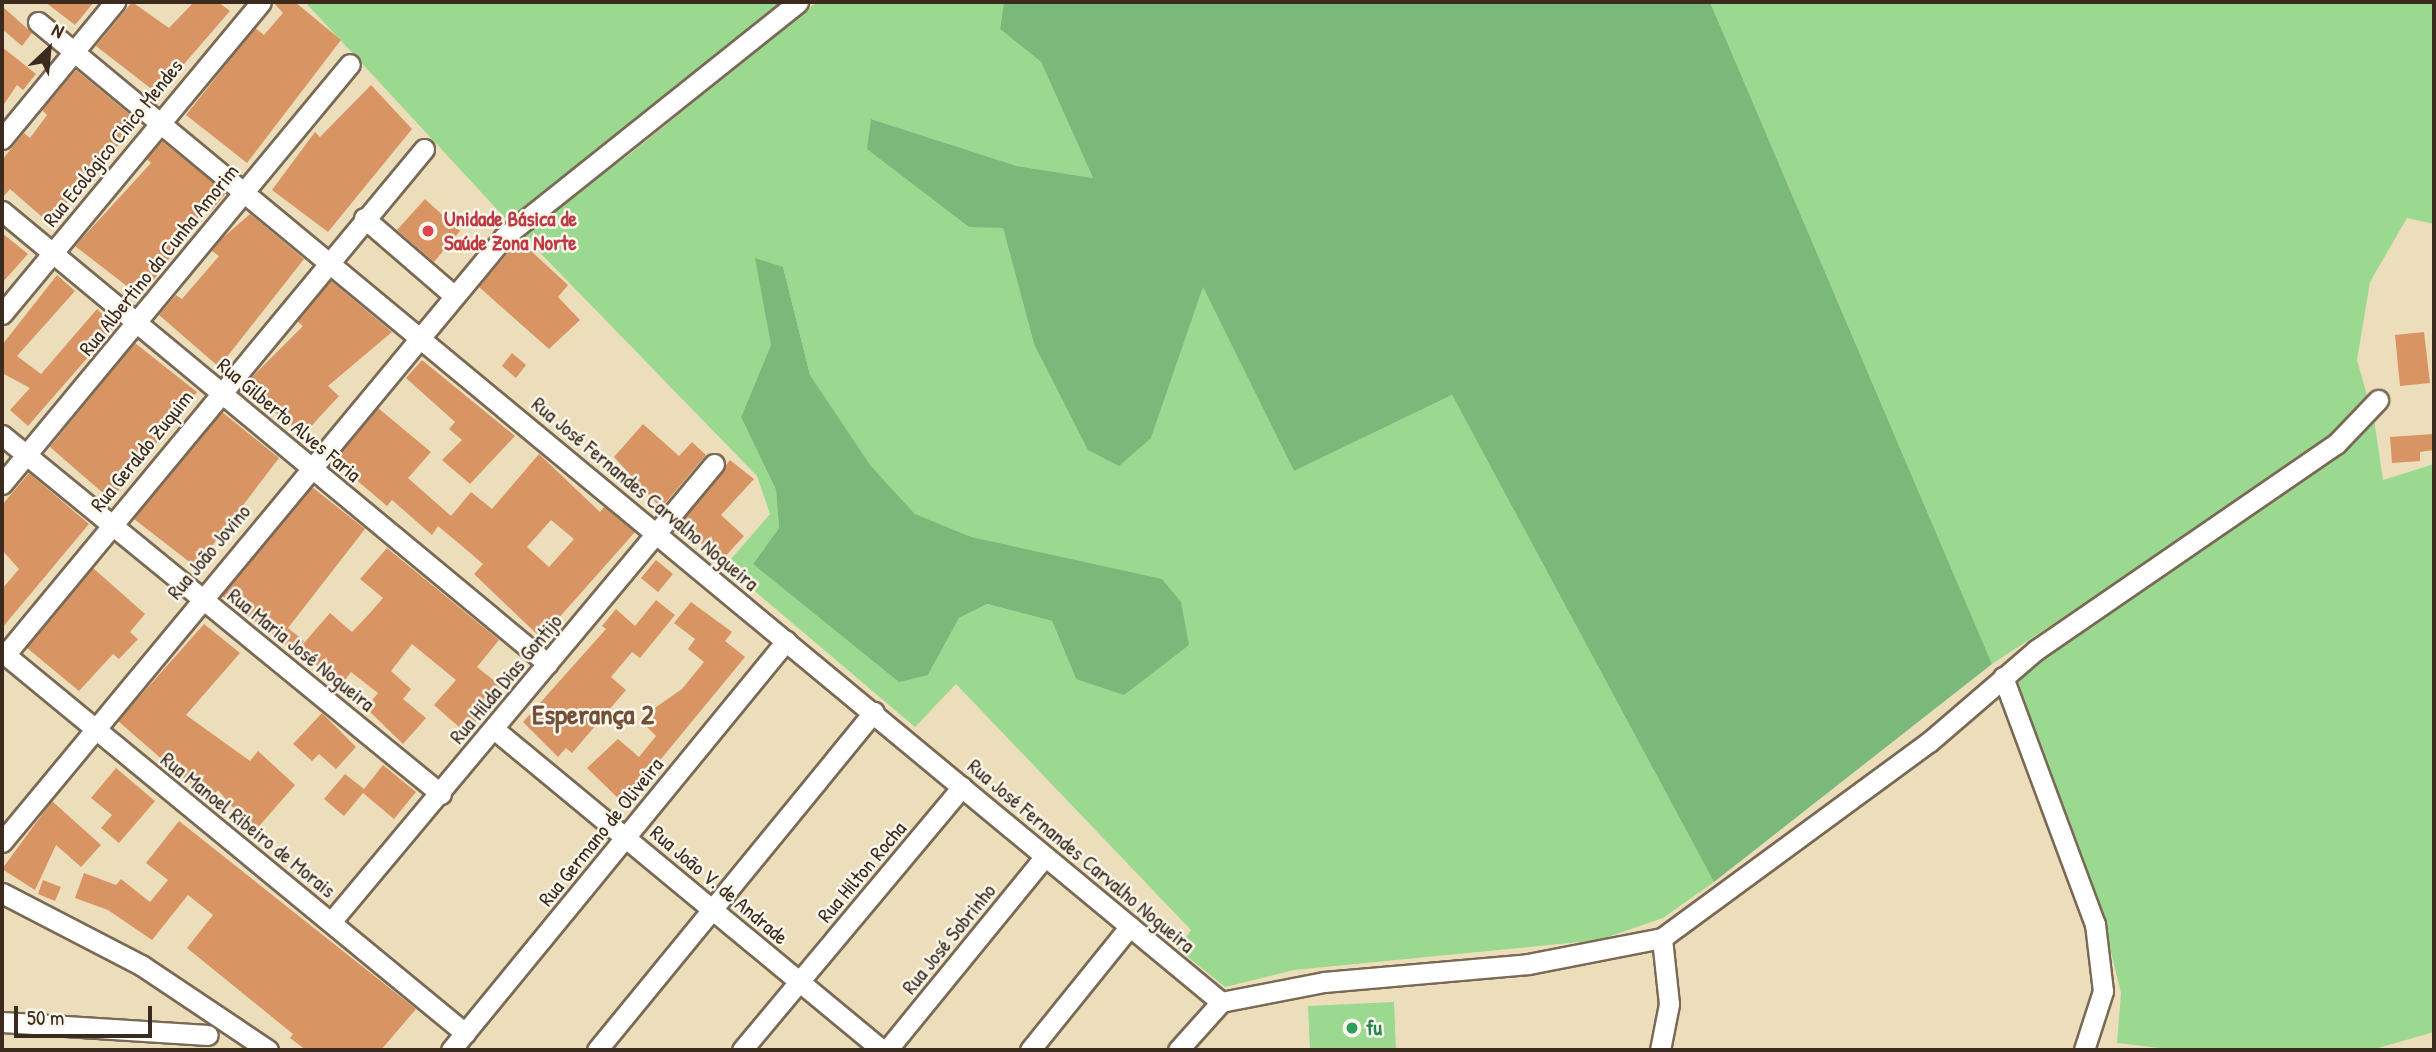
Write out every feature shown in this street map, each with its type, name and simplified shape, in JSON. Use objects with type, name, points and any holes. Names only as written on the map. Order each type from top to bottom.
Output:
[{"type":"street","points":[[2,139],[116,2]]},
{"type":"street","name":"Rua Ecológico Chico Mendes","points":[[2,314],[261,2]]},
{"type":"street","name":"Rua João Jovino","points":[[2,842],[92,727],[453,294],[525,217],[622,148],[798,2]]},
{"type":"street","name":"Rua José Fernandes Carvalho Nogueira","points":[[38,22],[326,261],[420,334],[658,536],[874,712],[1221,1002]]},
{"type":"street","name":"Rua Albertino da Cunha Amorim","points":[[2,484],[138,324],[350,64]]},
{"type":"street","name":"Rua Geraldo Zuquim","points":[[4,654],[326,261],[424,149]]},
{"type":"street","name":"Rua Gilberto Alves Faria","points":[[2,211],[548,664]]},
{"type":"street","points":[[364,218],[453,294]]},
{"type":"street","points":[[1178,1050],[1221,1002],[1324,982],[1528,964],[1662,939],[1857,797],[2003,677],[2336,444],[2378,400]]},
{"type":"street","name":"Rua Maria José Nogueira","points":[[2,435],[441,794]]},
{"type":"street","name":"Rua Hilda Dias Gontijo","points":[[331,922],[658,536],[715,464]]},
{"type":"street","name":"Rua Germano de Oliveira","points":[[451,1050],[786,641]]},
{"type":"street","name":"Rua Manoel Ribeiro de Morais","points":[[4,654],[466,1033]]},
{"type":"street","points":[[2003,677],[2095,924],[2103,991],[2084,1050]]},
{"type":"street","points":[[597,1050],[874,712]]},
{"type":"street","name":"Rua João V. de Andrade","points":[[494,729],[885,1050]]},
{"type":"street","name":"Rua Hilton Rocha","points":[[742,1050],[962,787]]},
{"type":"street","name":"Rua José Sobrinho","points":[[885,1050],[1045,856]]},
{"type":"street","points":[[2,893],[85,932],[268,1050]]},
{"type":"street","points":[[1030,1050],[1130,926]]},
{"type":"street","points":[[1660,1050],[1669,1004],[1662,939]]},
{"type":"street","points":[[2,1022],[208,1043],[218,1016]]},
{"type":"green space","points":[[305,2],[788,2],[615,145],[506,219]]},
{"type":"green space","points":[[817,2],[1004,2],[1000,29],[1041,62],[1093,178],[1017,166],[871,119],[1003,228],[1034,344],[1151,438],[1203,286],[1294,471],[1452,395],[1714,882],[1663,918],[1599,940],[1294,970],[1225,987],[1178,949],[1191,930],[956,684],[915,727],[725,566],[770,514],[757,476],[519,231],[630,154]],"holes":[[[783,267],[810,375],[871,466],[915,514],[1189,646],[1076,679],[1052,621],[987,604],[959,618],[928,675],[753,564],[779,528],[776,490],[741,417],[771,345]]]},
{"type":"green space","points":[[1004,2],[1710,2],[1992,664],[1714,882],[1452,395],[1294,471],[1203,287],[1151,438],[1119,466],[1088,450],[1034,344],[1003,228],[969,227],[867,149],[871,119],[1017,166],[1093,178],[1041,62],[1000,29]]},
{"type":"green space","points":[[1710,2],[2434,2],[2434,224],[2407,218],[2370,282],[2357,360],[2369,402],[2342,434],[1992,664]]},
{"type":"green space","points":[[755,258],[783,267],[810,375],[871,466],[915,514],[971,537],[1162,579],[1181,602],[1189,645],[1124,695],[1076,679],[1052,621],[987,604],[959,618],[928,675],[899,682],[753,564],[779,528],[776,490],[741,417],[771,345]]},
{"type":"green space","points":[[2373,412],[2383,480],[2434,464],[2434,1032],[2371,1050],[2177,1050],[2117,1043],[2121,993],[2102,915],[2010,682],[2345,440]]},
{"type":"green space","name":"fu","points":[[1394,1002],[1396,1050],[1310,1050],[1308,1006]]},
{"type":"building","points":[[45,2],[94,2],[75,25]]},
{"type":"building","points":[[132,2],[169,28],[194,2],[218,2],[230,11],[158,94],[96,46]]},
{"type":"building","points":[[273,2],[295,2],[341,40],[247,163],[186,115],[255,28],[264,35],[283,13]]},
{"type":"building","points":[[2,6],[32,33],[22,46],[2,29]]},
{"type":"building","points":[[2,47],[36,74],[23,90],[17,85],[2,107]]},
{"type":"building","points":[[76,70],[139,122],[49,223],[10,189],[2,198],[2,160],[24,133],[30,138],[47,115],[42,110]]},
{"type":"building","points":[[371,85],[412,129],[328,232],[272,190],[315,132],[320,137]]},
{"type":"building","points":[[162,141],[226,193],[210,212],[206,208],[141,297],[75,246],[151,163],[147,159]]},
{"type":"building","name":"Unidade Básica de Saúde Zona Norte","points":[[425,199],[460,231],[434,262],[397,230]]},
{"type":"building","points":[[250,214],[304,259],[219,367],[159,315],[176,295],[182,299],[219,256],[212,251],[218,242]]},
{"type":"building","points":[[2,233],[28,254],[2,283]]},
{"type":"building","points":[[519,240],[568,285],[558,297],[580,320],[549,349],[479,287]]},
{"type":"building","points":[[57,275],[75,291],[17,356],[41,374],[97,309],[115,326],[28,426],[10,410],[30,388],[2,373],[2,345]]},
{"type":"building","points":[[331,281],[392,332],[328,386],[339,396],[303,435],[243,386],[303,326],[297,321]]},
{"type":"building","points":[[2424,332],[2430,383],[2400,386],[2395,335]]},
{"type":"building","points":[[135,343],[197,392],[111,500],[50,447]]},
{"type":"building","points":[[512,353],[526,365],[516,378],[502,366]]},
{"type":"building","points":[[422,360],[515,436],[470,484],[442,460],[462,440],[449,429],[455,422],[406,378]]},
{"type":"building","points":[[378,408],[431,452],[408,478],[451,516],[471,492],[492,509],[539,454],[600,512],[604,507],[635,532],[541,638],[474,574],[483,564],[462,546],[438,526],[432,535],[392,500],[387,506],[334,461]],"holes":[[[551,520],[574,539],[549,567],[527,547]]]},
{"type":"building","points":[[222,412],[279,458],[196,567],[134,519]]},
{"type":"building","points":[[643,424],[679,456],[692,442],[706,455],[661,508],[614,457]]},
{"type":"building","points":[[2434,434],[2434,450],[2420,452],[2420,461],[2392,463],[2390,437]]},
{"type":"building","points":[[730,460],[754,479],[721,515],[744,536],[721,561],[679,524]]},
{"type":"building","points":[[29,473],[89,524],[2,628],[2,589],[19,569],[2,550],[2,505]]},
{"type":"building","points":[[312,487],[365,529],[288,628],[304,641],[295,652],[222,596]]},
{"type":"building","points":[[387,548],[499,640],[477,667],[501,686],[467,734],[434,705],[456,680],[412,644],[391,671],[411,689],[403,699],[426,718],[403,744],[366,708],[378,693],[351,672],[342,684],[297,651],[330,613],[352,632],[370,613],[383,598],[360,579]]},
{"type":"building","points":[[656,560],[673,574],[658,592],[641,578]]},
{"type":"building","points":[[93,568],[145,614],[130,632],[138,639],[119,659],[113,654],[79,691],[27,648]]},
{"type":"building","points":[[656,600],[675,615],[640,658],[632,652],[611,677],[626,690],[572,753],[566,748],[558,757],[523,722],[606,629],[602,626],[616,609],[635,626]]},
{"type":"building","points":[[691,602],[732,632],[725,641],[745,657],[624,804],[587,768],[618,739],[639,757],[656,736],[639,719],[682,689],[704,662],[688,649],[695,639],[674,623]]},
{"type":"building","points":[[204,624],[240,653],[186,715],[250,761],[258,751],[295,785],[254,832],[218,790],[211,797],[187,781],[118,721]]},
{"type":"building","points":[[322,713],[356,747],[336,769],[319,754],[312,761],[293,744]]},
{"type":"building","points":[[383,765],[416,792],[394,819],[363,793],[344,816],[324,799],[345,774],[364,789]]},
{"type":"building","points":[[116,768],[155,801],[119,843],[101,828],[112,815],[91,798]]},
{"type":"building","points":[[52,801],[101,845],[81,867],[56,845],[35,890],[2,869]]},
{"type":"building","points":[[179,821],[416,1009],[381,1050],[306,1050],[290,1038],[293,1034],[187,948],[213,915],[188,895],[152,940],[108,910],[75,898],[84,873],[116,885],[121,879],[150,902],[168,880],[146,863]]},
{"type":"building","points":[[43,880],[61,887],[55,901],[38,894]]},
{"type":"place","name":"Unidade Básica de Saúde Zona Norte","points":[[428,231]]},
{"type":"place","name":"fu","points":[[1352,1028]]},
{"type":"district","name":"Esperança 2","points":[[593,714]]}]
